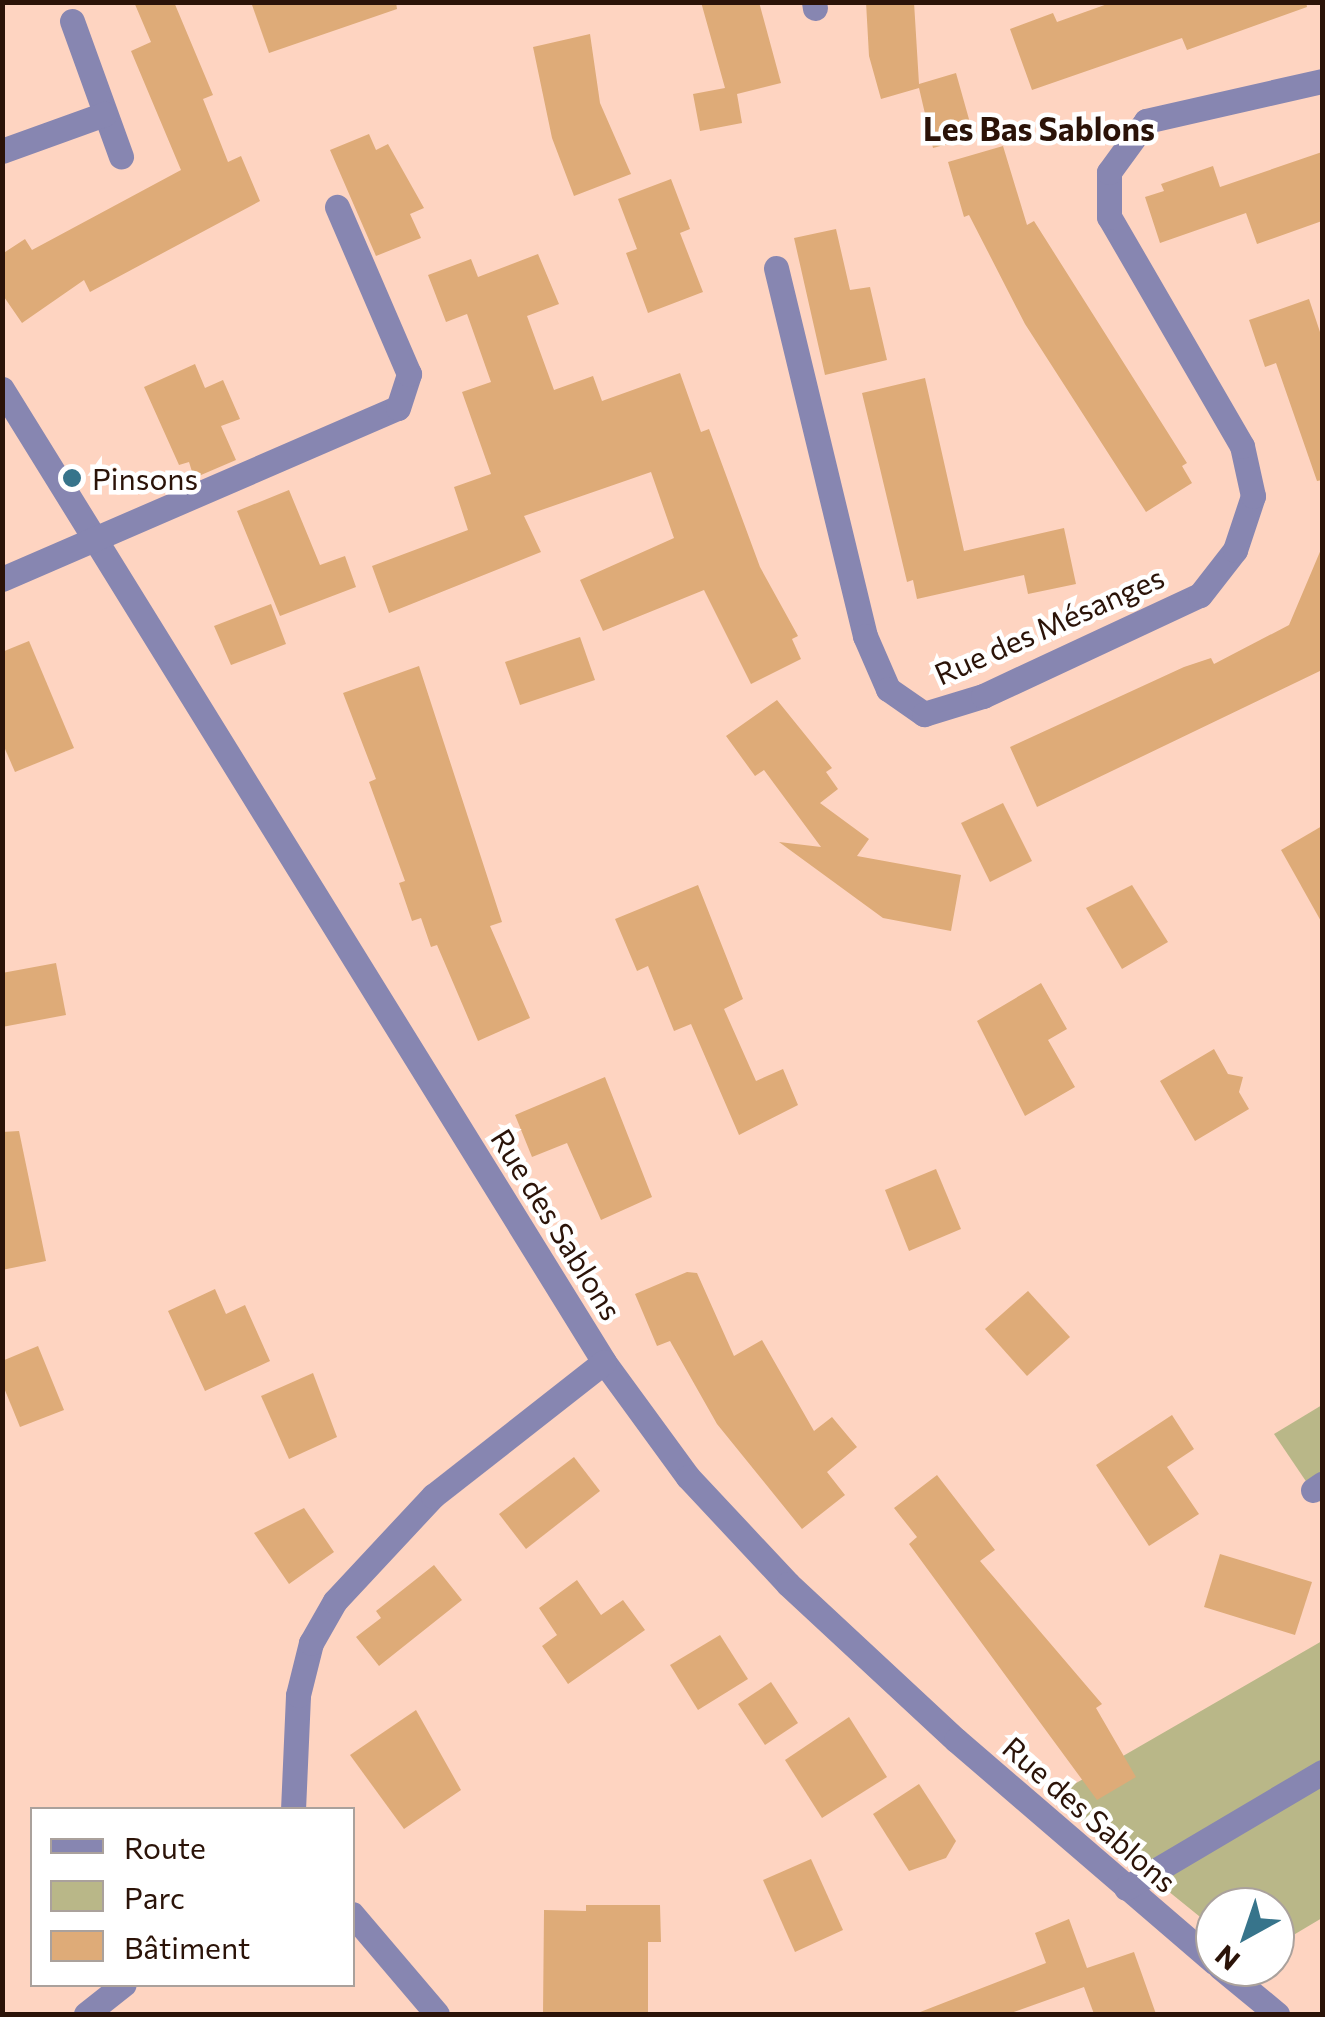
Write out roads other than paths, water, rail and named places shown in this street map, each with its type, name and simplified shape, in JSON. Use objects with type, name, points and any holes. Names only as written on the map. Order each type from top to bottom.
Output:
[{"type":"street","points":[[72,21],[121,156]]},
{"type":"street","name":"Rue des Mésanges","points":[[776,268],[865,636],[888,689],[924,714],[983,696],[1200,594],[1235,550],[1254,496],[1242,446],[1108,218],[1109,172],[1146,120],[1322,81]]},
{"type":"street","points":[[2,151],[104,114]]},
{"type":"street","points":[[2,579],[398,408],[409,374],[337,207]]},
{"type":"street","name":"Rue des Sablons","points":[[2,390],[604,1362],[688,1477],[788,1584],[1195,1946]]},
{"type":"street","points":[[293,1807],[298,1695],[311,1643],[336,1600],[433,1496],[604,1362]]},
{"type":"street","points":[[1126,1888],[1322,1772]]},
{"type":"street","points":[[355,1918],[437,2014]]},
{"type":"street","points":[[86,2014],[120,1987]]},
{"type":"street","name":"Rue des Sablons","points":[[1244,1987],[1277,2014]]},
{"type":"place","name":"Pinsons","points":[[72,478]]},
{"type":"district","name":"Les Bas Sablons","points":[[1039,128]]}]
